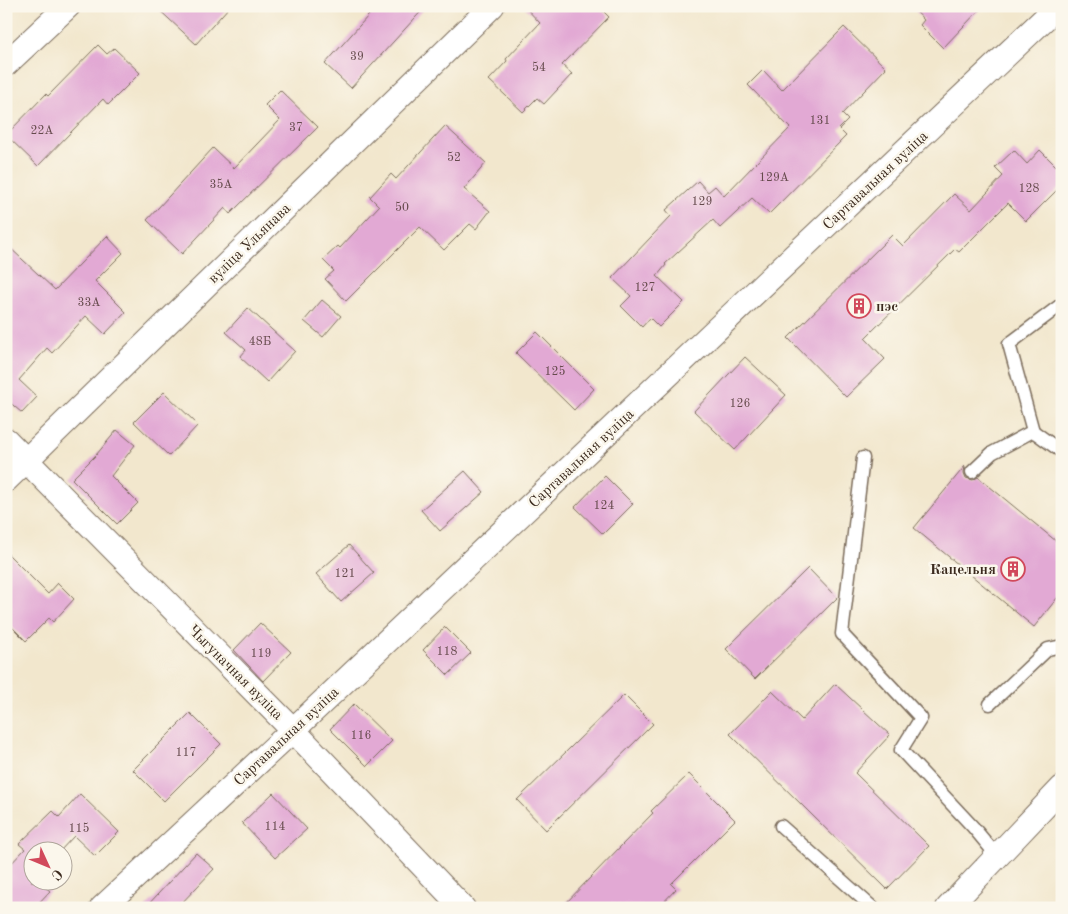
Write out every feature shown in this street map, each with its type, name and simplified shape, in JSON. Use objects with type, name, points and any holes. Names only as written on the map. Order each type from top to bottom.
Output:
[{"type":"street","points":[[6,64],[68,6]]},
{"type":"street","name":"вуліца Ульянава","points":[[6,480],[492,6]]},
{"type":"street","name":"Сартавальная вуліца","points":[[102,908],[293,730],[1058,6]]},
{"type":"street","name":"Чыгуначная вуліца","points":[[6,440],[293,730],[463,908]]},
{"type":"street","points":[[948,908],[1062,788]]},
{"type":"lane","points":[[1062,304],[1009,344],[1033,431],[1062,452]]},
{"type":"lane","points":[[972,472],[992,453],[1033,431]]},
{"type":"lane","points":[[863,458],[842,634],[921,718],[901,750],[973,827],[997,856]]},
{"type":"lane","points":[[990,704],[1048,649],[1062,646]]},
{"type":"lane","points":[[781,826],[873,908]]},
{"type":"building","points":[[155,6],[230,6],[196,44]]},
{"type":"building","points":[[377,6],[426,6],[351,88],[325,64]]},
{"type":"building","points":[[524,6],[598,6],[609,17],[562,65],[572,74],[544,104],[537,98],[523,112],[489,80],[540,23]]},
{"type":"building","points":[[911,6],[983,6],[943,48],[920,25],[924,20]]},
{"type":"building","points":[[844,27],[886,68],[842,114],[848,120],[839,129],[846,136],[769,214],[752,198],[720,228],[713,220],[665,264],[657,276],[684,302],[659,327],[650,318],[642,327],[621,306],[631,296],[612,278],[671,216],[666,210],[698,181],[708,192],[715,186],[724,196],[790,128],[748,85],[763,70],[782,90]]},
{"type":"building","points":[[98,45],[107,54],[114,48],[140,73],[108,105],[103,99],[38,166],[6,135]]},
{"type":"building","points":[[280,90],[318,127],[230,214],[225,208],[182,254],[147,220],[213,148],[234,168],[280,120],[265,105]]},
{"type":"building","points":[[445,126],[486,163],[464,189],[490,211],[476,229],[470,224],[444,250],[420,227],[346,301],[325,279],[334,271],[323,260],[338,246],[340,248],[379,206],[370,197],[391,174],[396,179]]},
{"type":"building","points":[[1014,150],[1027,164],[1040,150],[1062,172],[1062,185],[1026,221],[1008,203],[959,252],[955,249],[865,338],[885,359],[846,397],[788,338],[892,235],[903,246],[954,194],[971,210],[1003,176],[995,168]]},
{"type":"building","points":[[107,236],[123,253],[95,281],[126,312],[105,334],[86,316],[52,353],[47,348],[19,380],[37,397],[22,413],[6,399],[6,244],[55,290]]},
{"type":"building","points":[[322,300],[341,316],[323,337],[304,321]]},
{"type":"building","points":[[248,308],[295,351],[267,382],[240,357],[246,350],[226,332]]},
{"type":"building","points":[[537,332],[594,389],[574,410],[516,353]]},
{"type":"building","points":[[745,357],[786,395],[735,450],[694,411]]},
{"type":"building","points":[[164,392],[198,425],[169,456],[134,422]]},
{"type":"building","points":[[117,430],[135,445],[111,476],[138,503],[117,524],[72,479]]},
{"type":"building","name":"Кацельня","points":[[965,466],[964,473],[966,478],[973,480],[978,477],[1062,546],[1062,592],[1034,627],[914,528]]},
{"type":"building","points":[[465,471],[484,492],[440,531],[421,510]]},
{"type":"building","points":[[605,476],[633,504],[603,534],[575,507]]},
{"type":"building","points":[[349,545],[374,573],[341,602],[316,574]]},
{"type":"building","points":[[6,552],[48,594],[58,583],[74,599],[53,622],[49,618],[26,641],[6,621]]},
{"type":"building","points":[[808,568],[837,598],[755,679],[726,649]]},
{"type":"building","points":[[260,623],[291,652],[263,681],[234,650]]},
{"type":"building","points":[[445,627],[471,653],[448,675],[423,650]]},
{"type":"building","points":[[835,684],[890,735],[855,773],[929,846],[887,889],[730,734],[772,691],[802,720]]},
{"type":"building","points":[[624,695],[653,724],[546,830],[517,800]]},
{"type":"building","points":[[354,704],[392,741],[367,766],[330,729]]},
{"type":"building","points":[[190,713],[221,744],[164,801],[133,770]]},
{"type":"building","points":[[689,774],[735,820],[671,884],[676,889],[658,908],[561,908],[653,813],[651,811]]},
{"type":"building","points":[[273,793],[307,829],[275,858],[242,823]]},
{"type":"building","points":[[80,794],[119,832],[95,856],[74,836],[68,842],[22,842],[22,846],[19,844],[53,811],[59,817]]},
{"type":"building","points":[[22,852],[22,892],[49,892],[34,908],[6,908],[6,869]]},
{"type":"building","points":[[196,853],[214,869],[177,908],[145,908]]},
{"type":"place","name":"пэс","points":[[859,306]]},
{"type":"place","name":"Кацельня","points":[[1013,569]]}]
